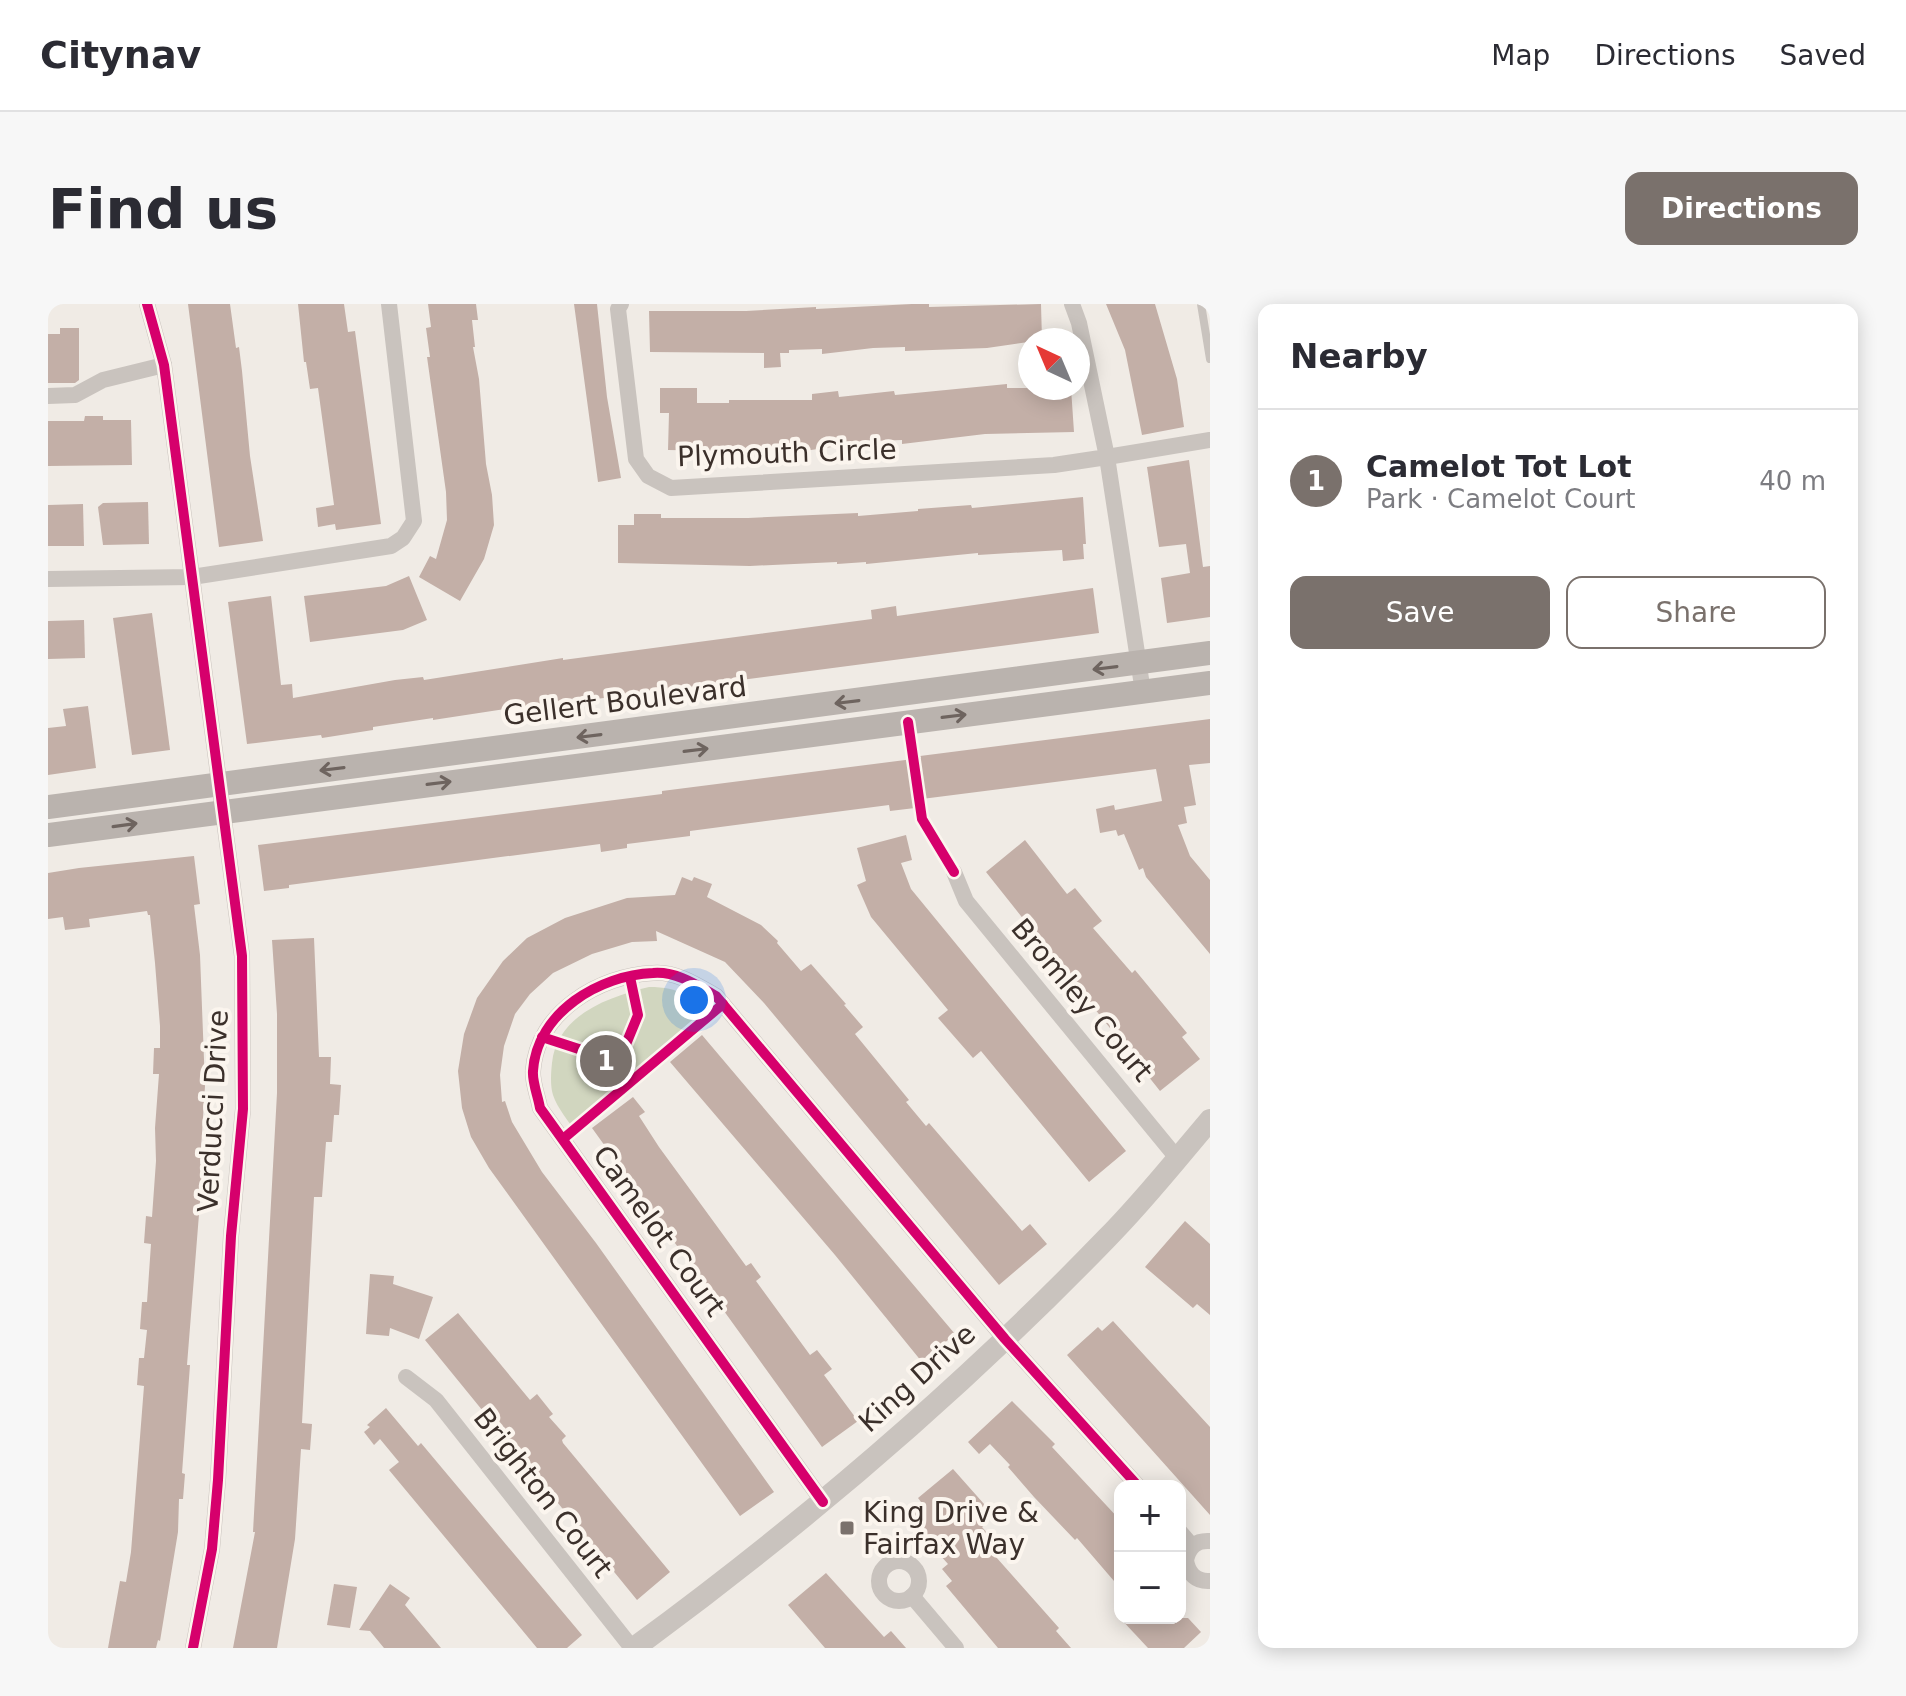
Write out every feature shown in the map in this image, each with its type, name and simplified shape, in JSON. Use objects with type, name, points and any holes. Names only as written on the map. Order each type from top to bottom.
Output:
[{"type":"main road","name":"Gellert Boulevard","points":[[48,807],[1210,653]]},
{"type":"main road","name":"Gellert Boulevard","points":[[48,835],[1210,683]]},
{"type":"street","name":"Verducci Drive","points":[[147,304],[164,365],[242,956],[243,1109],[231,1236],[216,1514],[193,1648]]},
{"type":"street","points":[[48,579],[192,577],[391,546],[403,538],[414,521],[389,304]]},
{"type":"street","name":"Plymouth Circle","points":[[621,304],[618,309],[636,459],[648,476],[671,488],[1054,465],[1210,440]]},
{"type":"street","points":[[1072,304],[1079,323],[1107,457],[1143,692]]},
{"type":"street","points":[[48,396],[75,395],[103,380],[164,365]]},
{"type":"street","name":"Bromley Court","points":[[954,872],[966,901],[1177,1158]]},
{"type":"street","name":"Camelot Court","points":[[823,1502],[540,1108],[533,1072],[542,1037],[571,1000],[595,987],[655,972],[687,979],[716,996],[1005,1339],[1133,1480]]},
{"type":"street","name":"King Drive","points":[[633,1648],[735,1574],[823,1502],[1005,1339],[1108,1237],[1210,1120]]},
{"type":"street","name":"Brighton Court","points":[[406,1377],[436,1400],[633,1648]]},
{"type":"street","points":[[1186,1539],[1192,1546]]},
{"type":"street","points":[[1210,1541],[1199,1541],[1187,1552],[1187,1568],[1198,1580],[1210,1581]]},
{"type":"street","points":[[912,1596],[956,1648]]},
{"type":"lane","points":[[1201,304],[1210,359]]},
{"type":"green space","points":[[649,987],[684,994],[711,1018],[576,1133],[557,1105],[552,1091],[556,1046],[574,1020],[587,1011],[617,996]]},
{"type":"building","points":[[188,304],[230,304],[236,348],[239,347],[250,456],[263,541],[219,547]]},
{"type":"building","points":[[298,304],[344,304],[348,332],[355,331],[381,524],[336,530],[335,524],[318,527],[316,508],[334,505],[318,388],[310,389]]},
{"type":"building","points":[[428,304],[476,304],[478,320],[472,320],[473,347],[494,525],[484,559],[460,601],[419,577],[430,556],[436,559],[447,520],[446,492],[427,357],[430,357],[426,328],[431,327]]},
{"type":"building","points":[[574,304],[597,304],[607,397],[621,478],[598,482]]},
{"type":"building","points":[[912,304],[929,304],[929,307],[1041,304],[1042,328],[1018,328],[1018,343],[987,348],[905,351],[905,347],[873,348],[822,354],[822,349],[789,350],[789,353],[780,353],[781,367],[764,368],[764,353],[650,352],[649,311],[816,309]]},
{"type":"building","points":[[1106,304],[1155,304],[1177,379],[1184,427],[1142,435],[1125,350]]},
{"type":"building","points":[[60,328],[79,328],[79,380],[75,383],[48,383],[48,334],[60,334]]},
{"type":"building","points":[[1007,384],[1007,388],[1018,388],[1018,400],[1072,400],[1074,432],[985,434],[902,444],[902,440],[872,441],[811,450],[787,451],[787,446],[724,451],[668,450],[669,413],[660,413],[660,388],[697,388],[697,403],[812,400],[812,394],[838,391],[839,397],[894,391],[895,395]]},
{"type":"building","points":[[85,416],[103,416],[103,420],[131,420],[132,465],[48,466],[48,421],[84,421]]},
{"type":"building","points":[[1189,460],[1203,567],[1210,566],[1210,617],[1167,623],[1161,578],[1190,573],[1186,544],[1159,547],[1147,467]]},
{"type":"building","points":[[1083,497],[1084,559],[1063,561],[1062,550],[978,553],[866,564],[837,562],[750,566],[618,563],[618,525],[634,525],[634,514],[661,514],[661,518],[858,513],[858,516]]},
{"type":"building","points":[[148,502],[149,544],[103,545],[98,507],[103,503]]},
{"type":"building","points":[[83,504],[84,546],[48,546],[48,505]]},
{"type":"building","points":[[409,576],[427,620],[403,630],[310,642],[304,596],[386,586]]},
{"type":"building","points":[[1093,588],[1099,633],[596,699],[596,695],[373,727],[373,730],[322,738],[321,735],[247,744],[228,602],[271,596],[281,685],[292,684],[293,698],[395,680],[423,677],[424,680],[563,658],[872,619],[871,610],[896,606],[897,616]]},
{"type":"building","points":[[152,613],[170,750],[132,755],[113,618]]},
{"type":"building","points":[[84,620],[85,658],[48,659],[48,621]]},
{"type":"building","points":[[88,706],[96,768],[48,775],[48,728],[66,726],[63,709]]},
{"type":"building","points":[[1210,719],[1210,763],[1189,765],[1196,805],[1184,807],[1187,823],[1178,825],[1190,856],[1210,880],[1210,954],[1146,877],[1143,868],[1139,870],[1124,834],[1118,836],[1116,830],[1100,833],[1096,809],[1114,805],[1115,810],[1162,801],[1156,769],[914,800],[915,808],[890,811],[889,805],[690,831],[690,836],[627,844],[627,848],[601,852],[600,844],[289,885],[289,888],[264,891],[258,845],[662,794],[662,791]]},
{"type":"building","points":[[906,835],[912,860],[901,863],[911,889],[1126,1151],[1089,1182],[981,1051],[973,1058],[938,1018],[948,1010],[871,917],[857,885],[866,881],[857,848]]},
{"type":"building","points":[[1025,840],[1067,894],[1075,888],[1102,921],[1093,928],[1132,973],[1135,970],[1187,1033],[1182,1037],[1200,1059],[1160,1091],[986,872]]},
{"type":"building","points":[[194,856],[200,904],[194,905],[200,955],[205,1086],[200,1164],[203,1164],[187,1365],[190,1365],[183,1499],[179,1499],[178,1532],[160,1641],[156,1648],[108,1648],[120,1581],[126,1582],[131,1552],[144,1386],[137,1385],[139,1358],[144,1358],[147,1330],[140,1329],[142,1302],[147,1302],[151,1244],[144,1243],[146,1216],[152,1217],[156,1161],[159,1074],[153,1074],[154,1048],[160,1048],[160,1026],[150,915],[147,911],[89,919],[90,927],[65,930],[63,917],[48,919],[48,873]]},
{"type":"building","points":[[682,877],[692,881],[694,877],[712,884],[707,897],[761,925],[801,971],[811,964],[863,1027],[855,1034],[909,1100],[906,1102],[926,1126],[929,1123],[1022,1231],[1030,1224],[1047,1244],[999,1285],[764,1003],[725,962],[656,931],[657,941],[632,942],[592,954],[553,973],[530,994],[515,1014],[504,1046],[500,1075],[502,1102],[505,1101],[512,1122],[542,1172],[774,1492],[740,1516],[489,1168],[471,1137],[462,1108],[458,1071],[464,1034],[477,998],[503,961],[527,938],[565,918],[627,898],[675,895]]},
{"type":"building","points":[[314,938],[319,1057],[331,1057],[330,1084],[341,1085],[339,1115],[334,1115],[332,1142],[326,1142],[322,1197],[314,1197],[302,1423],[312,1424],[310,1450],[301,1449],[295,1539],[277,1648],[233,1648],[255,1532],[277,1093],[277,1014],[272,940]]},
{"type":"building","points":[[702,1035],[955,1334],[922,1362],[670,1062]]},
{"type":"building","points":[[633,1097],[645,1112],[639,1116],[659,1147],[746,1266],[751,1263],[761,1277],[756,1281],[810,1355],[817,1350],[832,1369],[824,1375],[858,1421],[822,1447],[592,1128]]},
{"type":"building","points":[[1185,1221],[1210,1244],[1210,1315],[1197,1304],[1193,1308],[1145,1267]]},
{"type":"building","points":[[370,1274],[394,1276],[393,1284],[433,1297],[419,1339],[390,1328],[389,1336],[366,1334]]},
{"type":"building","points":[[458,1313],[530,1400],[537,1394],[553,1414],[549,1417],[566,1436],[563,1443],[670,1572],[637,1600],[425,1340]]},
{"type":"building","points":[[1113,1321],[1210,1427],[1210,1515],[1186,1488],[1186,1480],[1179,1480],[1067,1355],[1098,1327],[1102,1331]]},
{"type":"building","points":[[1012,1401],[1055,1444],[1052,1447],[1114,1514],[1114,1581],[1077,1538],[1075,1540],[1034,1497],[990,1444],[979,1454],[968,1442]]},
{"type":"building","points":[[386,1408],[418,1446],[421,1443],[582,1635],[567,1648],[537,1648],[389,1470],[399,1462],[380,1439],[374,1445],[364,1432],[370,1427],[367,1425]]},
{"type":"building","points":[[953,1469],[992,1513],[984,1520],[987,1523],[982,1527],[995,1542],[988,1548],[1059,1628],[1056,1631],[1071,1648],[998,1648],[946,1586],[952,1581],[942,1569],[948,1564],[905,1516],[921,1502],[918,1498]]},
{"type":"building","points":[[826,1573],[884,1637],[891,1631],[906,1648],[825,1648],[788,1605]]},
{"type":"building","points":[[334,1584],[357,1587],[350,1628],[327,1625]]},
{"type":"building","points":[[390,1584],[410,1598],[405,1605],[441,1648],[384,1648],[370,1631],[359,1630]]},
{"type":"building","points":[[1188,1618],[1201,1632],[1184,1648],[1148,1648],[1126,1624],[1186,1624]]},
{"type":"cycle path","points":[[147,304],[164,365],[242,956],[243,1109],[231,1236],[218,1480],[212,1549],[193,1648]]},
{"type":"cycle path","points":[[908,722],[922,819],[954,872]]},
{"type":"cycle path","points":[[823,1502],[540,1108],[533,1071],[537,1050],[546,1031],[559,1015],[593,989],[633,975],[662,973],[686,980],[716,996],[1005,1339],[1133,1480]]},
{"type":"cycle path","points":[[542,1037],[591,1053],[624,1049],[638,1015],[630,977]]},
{"type":"cycle path","points":[[563,1139],[723,1004]]},
{"type":"place","name":"Camelot Tot Lot","points":[[606,1061]]},
{"type":"place","name":"King Drive & Fairfax Way","points":[[847,1528]]}]
